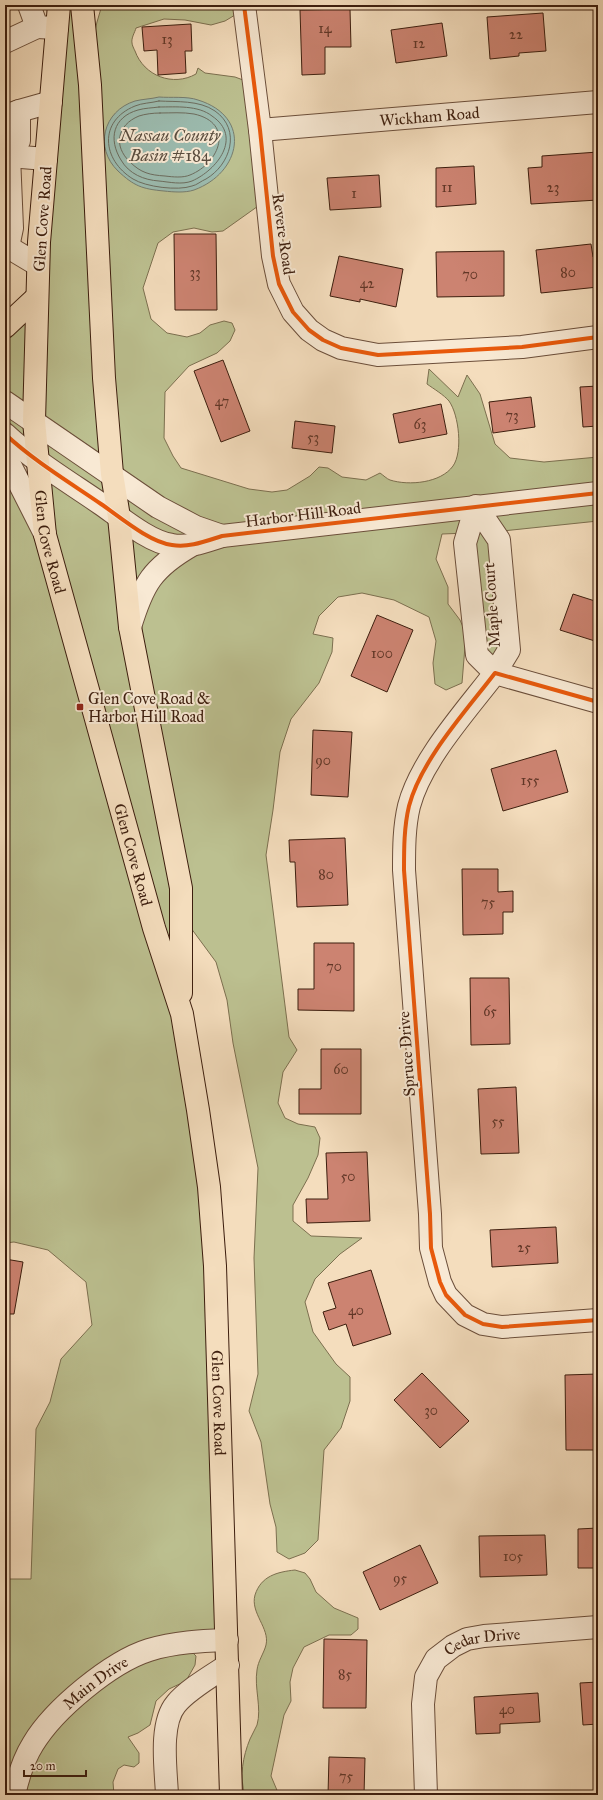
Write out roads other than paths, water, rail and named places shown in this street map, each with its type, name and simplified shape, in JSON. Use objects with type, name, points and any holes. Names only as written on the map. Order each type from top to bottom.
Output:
[{"type":"main road","name":"Glen Cove Road","points":[[59,5],[47,28],[51,102],[38,265],[37,297],[34,421],[45,534],[154,928],[182,1014]]},
{"type":"main road","name":"Glen Cove Road","points":[[82,5],[90,85],[104,378],[112,474],[120,517],[130,627],[180,888],[182,1014],[198,1110],[213,1227],[218,1336],[231,1795]]},
{"type":"main road","points":[[5,327],[37,297]]},
{"type":"street","points":[[5,42],[47,28],[29,5]]},
{"type":"street","name":"Revere Road","points":[[244,5],[260,130],[273,256],[279,284],[293,312],[309,330],[323,340],[341,348],[378,355],[522,348],[598,337]]},
{"type":"street","points":[[38,265],[6,247],[12,228],[9,156],[19,141],[12,114],[51,102]]},
{"type":"street","name":"Wickham Road","points":[[260,130],[598,102]]},
{"type":"street","points":[[9,156],[46,159]]},
{"type":"street","name":"Harbor Hill Road","points":[[5,402],[178,519],[222,536]]},
{"type":"street","name":"Harbor Hill Road","points":[[5,434],[37,460],[150,536],[167,544],[183,546],[192,545],[222,536],[598,493]]},
{"type":"street","points":[[8,468],[45,534]]},
{"type":"street","name":"Maple Court","points":[[476,506],[499,540],[509,650],[495,673],[476,655],[465,543],[476,506]]},
{"type":"street","points":[[130,627],[139,598],[159,567],[174,555],[192,545]]},
{"type":"street","points":[[495,673],[598,702]]},
{"type":"street","name":"Spruce Drive","points":[[495,673],[440,745],[420,776],[409,805],[404,836],[404,870],[430,1214],[431,1248],[440,1282],[446,1295],[465,1315],[483,1324],[502,1327],[598,1320]]},
{"type":"street","name":"Cedar Drive","points":[[426,1795],[423,1704],[426,1677],[436,1659],[453,1646],[467,1639],[484,1636],[598,1627]]},
{"type":"street","name":"Main Drive","points":[[14,1795],[19,1772],[33,1743],[62,1708],[110,1669],[148,1650],[167,1645],[227,1640]]},
{"type":"street","points":[[167,1795],[166,1741],[169,1715],[176,1703],[228,1664]]},
{"type":"water","name":"Nassau County Basin #184","points":[[159,97],[194,99],[216,108],[227,119],[233,131],[234,145],[230,159],[222,171],[210,182],[194,190],[171,192],[139,186],[118,171],[106,152],[104,141],[106,131],[109,121],[115,113],[124,106],[135,101]]},
{"type":"place","name":"Glen Cove Road & Harbor Hill Road","points":[[80,707]]}]
